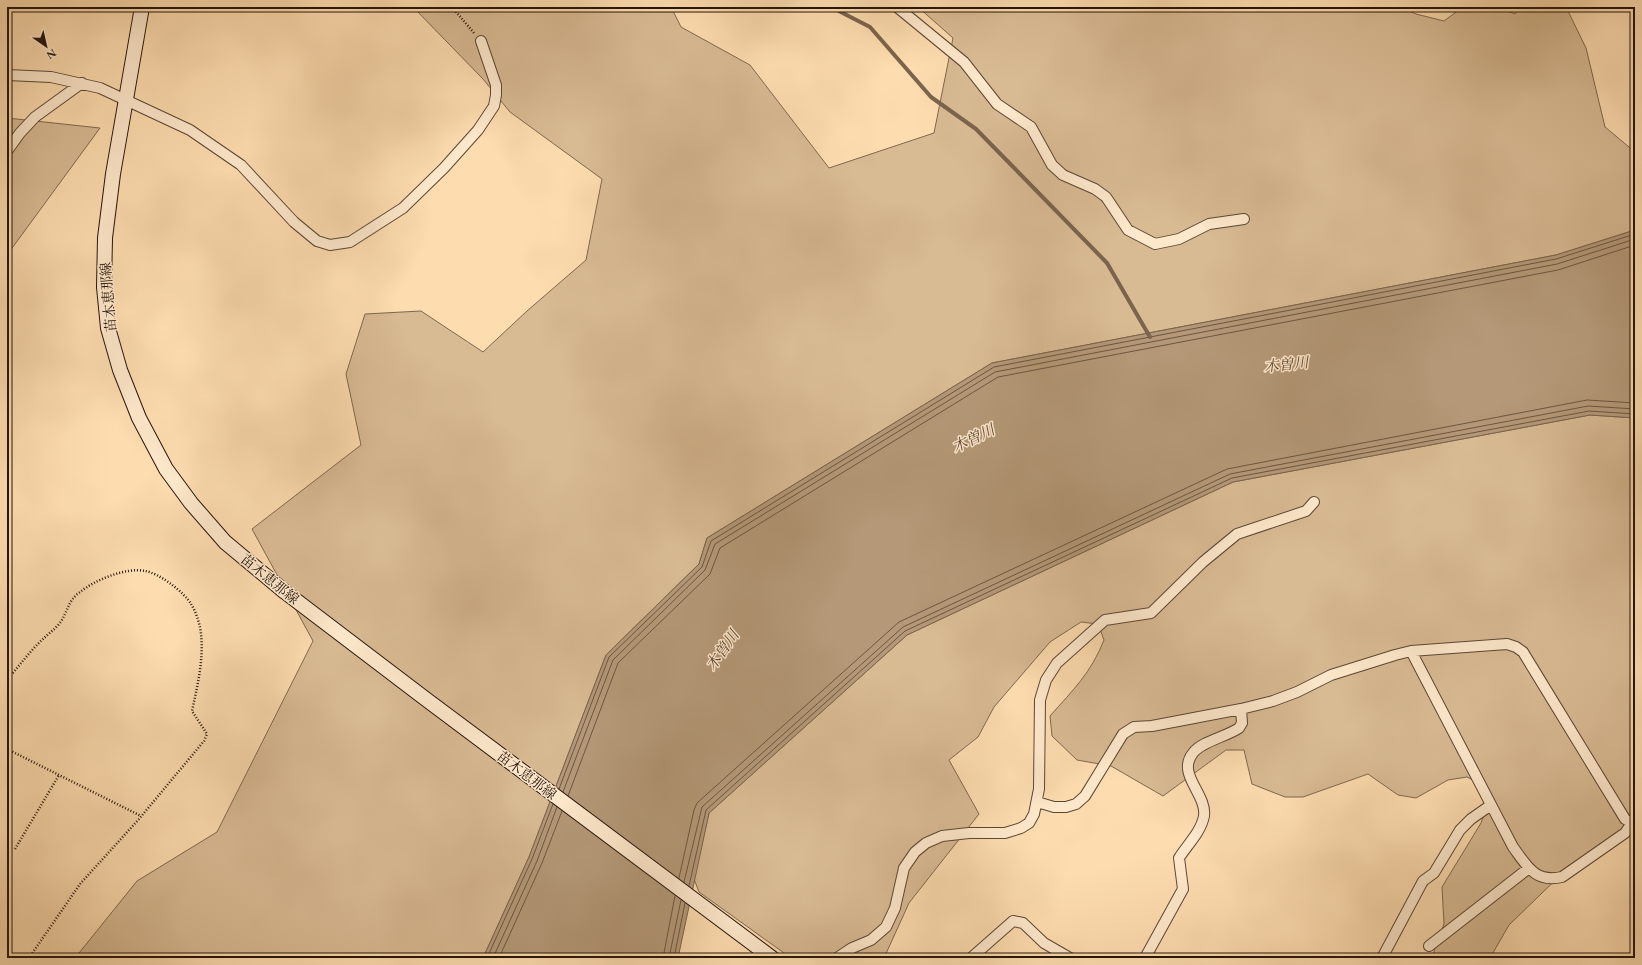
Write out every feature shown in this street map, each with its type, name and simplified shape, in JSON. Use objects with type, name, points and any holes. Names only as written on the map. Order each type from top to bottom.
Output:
[{"type":"main road","name":"苗木恵那線","points":[[142,7],[113,174],[104,238],[104,287],[108,328],[120,370],[139,418],[166,468],[191,503],[225,542],[285,592],[772,958]]},
{"type":"street","points":[[897,7],[964,62],[997,104],[1031,127],[1052,165],[1063,175],[1094,189],[1106,198],[1128,230],[1155,244],[1179,239],[1209,224],[1244,219]]},
{"type":"street","points":[[7,75],[51,76],[100,88],[190,130],[241,165],[294,222],[317,241],[330,245],[350,242],[403,208],[444,168],[478,130],[494,106],[496,95],[496,85],[481,41]]},
{"type":"street","points":[[7,151],[20,133],[35,117],[82,83]]},
{"type":"street","points":[[837,958],[852,948],[871,940],[886,927],[896,908],[904,868],[915,852],[926,843],[942,836],[970,833],[1005,833],[1021,828],[1029,823],[1034,814],[1039,789],[1038,742],[1040,700],[1046,680],[1057,663],[1104,620],[1151,613],[1203,562],[1237,534],[1306,510],[1314,502]]},
{"type":"street","points":[[1037,802],[1054,807],[1066,807],[1076,804],[1085,796],[1123,734],[1134,726],[1152,726],[1241,709],[1273,701],[1331,675],[1394,654],[1411,651],[1507,644],[1516,647],[1523,652],[1626,819],[1633,823],[1625,832],[1562,877],[1552,879],[1542,877],[1529,868],[1513,847],[1411,651]]},
{"type":"street","points":[[1145,958],[1183,889],[1179,858],[1198,830],[1204,816],[1204,808],[1190,775],[1188,762],[1193,752],[1202,746],[1239,728],[1242,723],[1241,709]]},
{"type":"street","points":[[1382,958],[1423,881],[1434,873],[1460,830],[1471,819],[1491,806]]},
{"type":"street","points":[[1429,946],[1529,868]]},
{"type":"street","points":[[971,958],[1013,921],[1023,923],[1044,943],[1070,958]]},
{"type":"path","points":[[452,7],[481,41]]},
{"type":"path","points":[[7,680],[43,639],[60,623],[68,605],[74,597],[94,583],[106,577],[122,573],[145,571],[164,579],[182,593],[191,603],[199,626],[202,642],[202,660],[192,711],[207,734],[204,741],[141,816],[80,884],[38,942],[29,958]]},
{"type":"path","points":[[7,749],[141,816]]},
{"type":"path","points":[[15,849],[59,775]]},
{"type":"shaded area","points":[[413,7],[671,7],[681,27],[750,65],[829,168],[934,133],[953,38],[918,7],[1401,7],[1416,14],[1444,21],[1463,7],[1499,7],[1515,14],[1519,7],[1566,7],[1586,48],[1605,127],[1635,152],[1635,230],[1556,255],[992,363],[707,538],[699,564],[606,655],[529,857],[483,958],[75,958],[137,881],[217,832],[313,641],[252,529],[361,445],[346,374],[365,314],[421,311],[483,352],[527,311],[586,260],[602,179],[510,112],[483,79]]},
{"type":"shaded area","points":[[7,118],[100,128],[7,255]]},
{"type":"shaded area","points":[[1590,415],[1635,418],[1635,829],[1572,864],[1509,925],[1490,958],[1432,957],[1444,924],[1442,887],[1481,823],[1487,806],[1484,786],[1467,777],[1448,780],[1416,798],[1398,795],[1368,774],[1303,797],[1285,797],[1252,784],[1244,750],[1226,750],[1163,796],[1111,766],[1077,760],[1052,736],[1050,716],[1087,672],[1099,652],[1104,640],[1098,624],[1081,622],[1050,642],[994,707],[978,737],[949,760],[979,814],[909,903],[884,958],[791,958],[699,892],[694,879],[709,813],[907,635],[1233,482]]},
{"type":"water","name":"木曽川","points":[[1635,230],[1635,418],[1590,415],[1233,482],[907,635],[709,813],[678,958],[483,958],[529,857],[606,655],[699,564],[707,538],[992,363],[1556,255]]},
{"type":"waterway","points":[[831,7],[870,27],[931,97],[976,129],[1107,263],[1150,337]]}]
